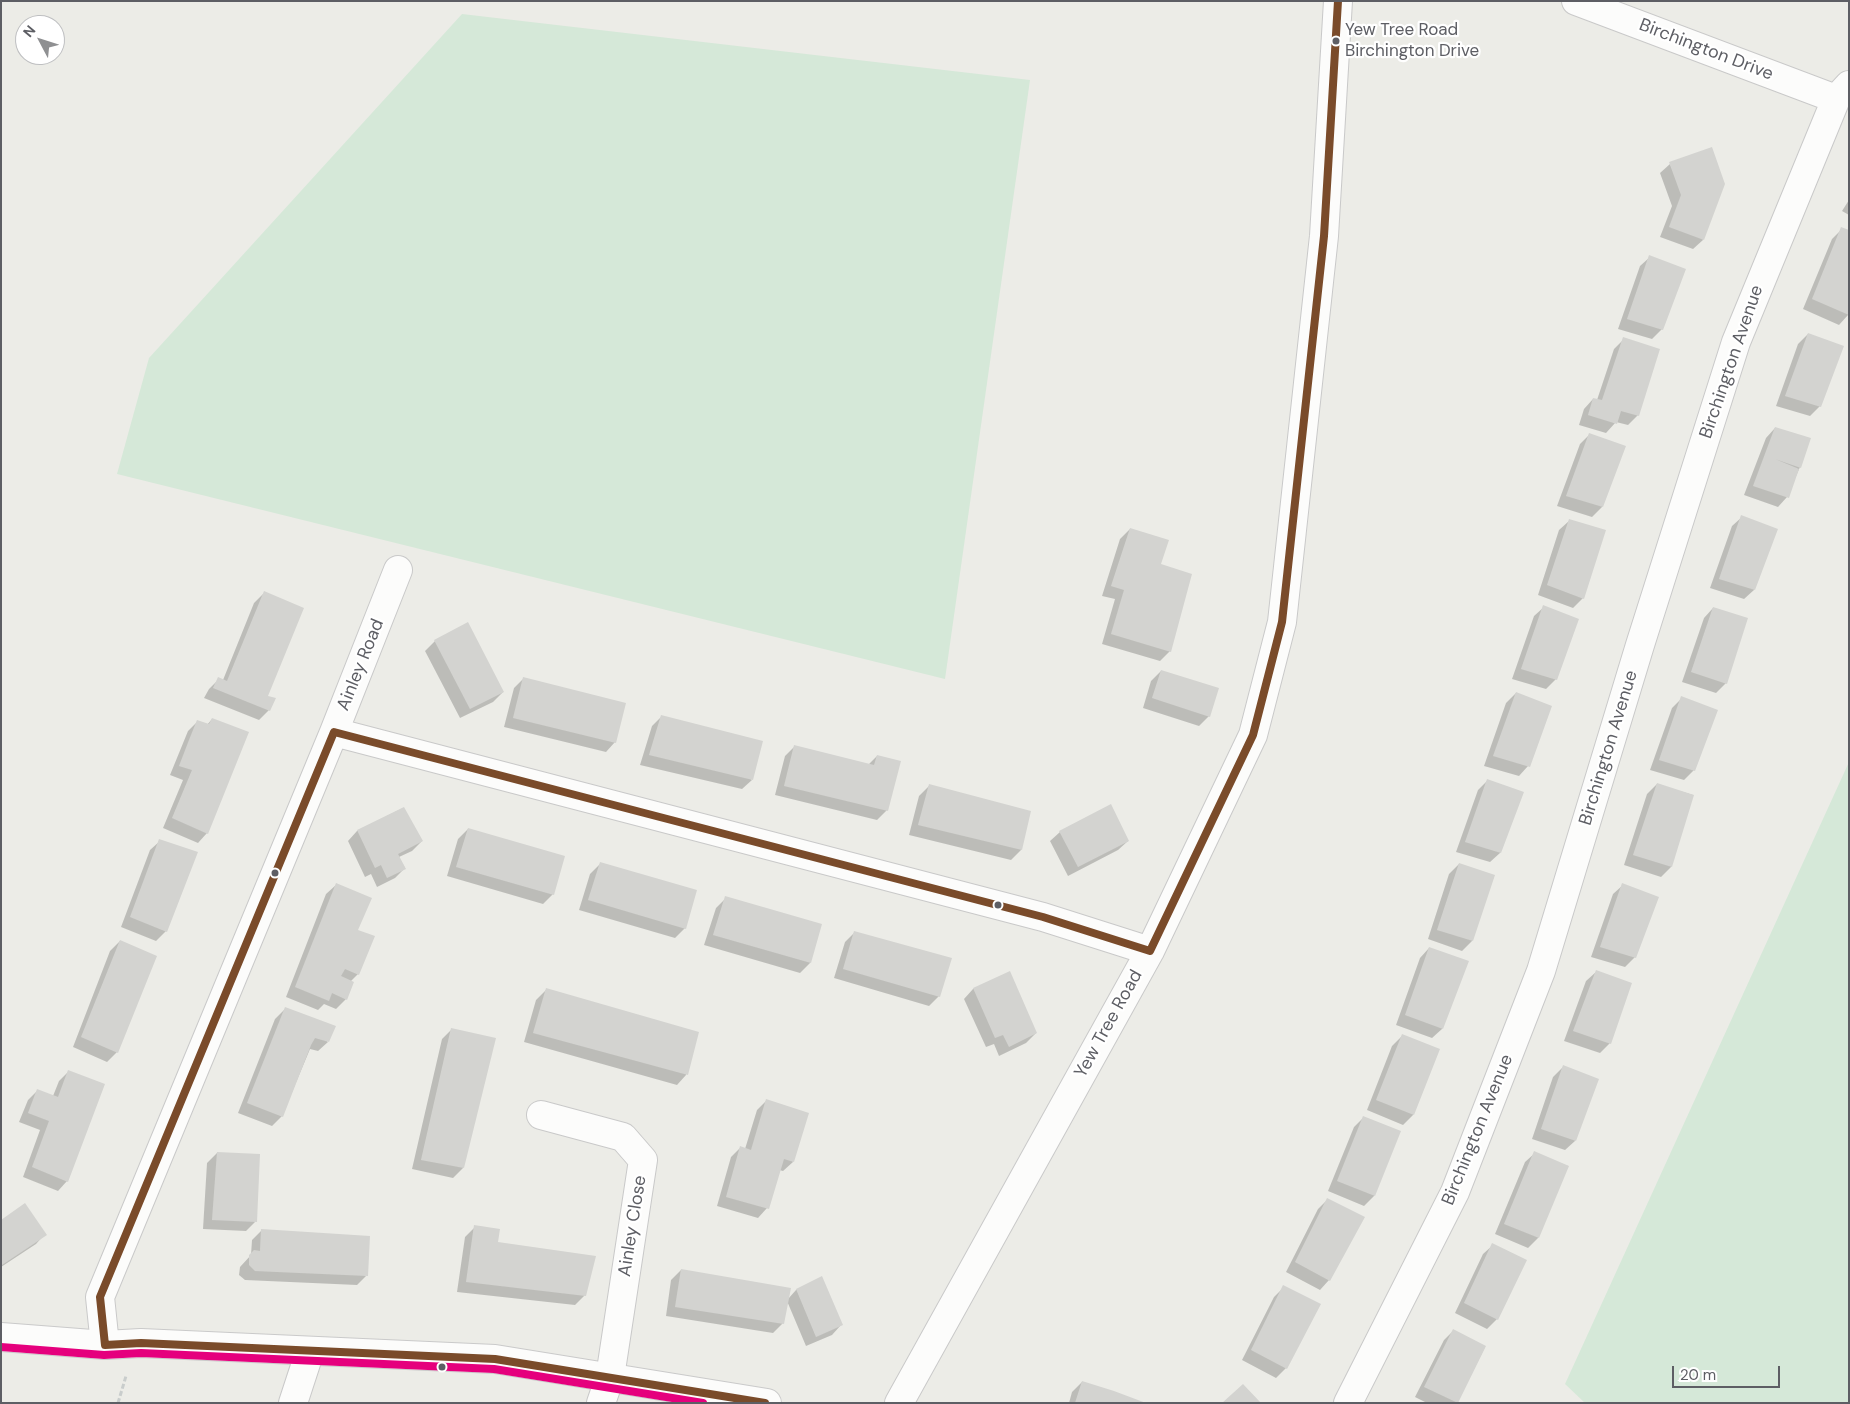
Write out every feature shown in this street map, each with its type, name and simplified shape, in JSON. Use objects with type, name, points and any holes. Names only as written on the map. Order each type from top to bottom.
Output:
[{"type":"street","name":"Yew Tree Road","points":[[899,1403],[1150,951],[1253,735],[1282,622],[1324,236],[1338,1]]},
{"type":"street","name":"Birchington Drive","points":[[1576,1],[1842,92]]},
{"type":"street","name":"Birchington Avenue","points":[[1348,1403],[1455,1192],[1541,971],[1640,645],[1736,342],[1842,92]]},
{"type":"street","name":"Ainley Road","points":[[105,1345],[100,1297],[334,732],[398,570]]},
{"type":"street","points":[[334,732],[1043,916],[1150,951]]},
{"type":"street","name":"Ainley Close","points":[[541,1115],[623,1137],[643,1160],[610,1376],[601,1403]]},
{"type":"street","points":[[1,1337],[105,1345],[141,1343],[495,1360],[610,1376],[767,1403]]},
{"type":"street","points":[[293,1403],[310,1351]]},
{"type":"green space","points":[[462,14],[1030,80],[945,679],[117,474],[149,358]]},
{"type":"green space","points":[[1849,762],[1849,1403],[1585,1403],[1565,1384]]},
{"type":"building","points":[[1712,147],[1725,184],[1704,240],[1669,227],[1681,195],[1669,162]]},
{"type":"building","points":[[1841,227],[1849,230],[1849,315],[1812,299]]},
{"type":"building","points":[[1649,255],[1686,269],[1663,330],[1627,319]]},
{"type":"building","points":[[1808,333],[1844,346],[1821,407],[1785,396]]},
{"type":"building","points":[[1623,337],[1660,349],[1639,416],[1621,411],[1617,424],[1588,415],[1593,398],[1602,400]]},
{"type":"building","points":[[1775,427],[1811,438],[1801,468],[1775,459],[1799,469],[1789,498],[1753,486]]},
{"type":"building","points":[[1589,433],[1626,446],[1603,507],[1566,496]]},
{"type":"building","points":[[1741,515],[1778,529],[1755,590],[1719,579]]},
{"type":"building","points":[[1569,519],[1606,530],[1584,599],[1547,585]]},
{"type":"building","points":[[1130,528],[1169,540],[1161,564],[1192,574],[1171,652],[1111,634],[1124,590],[1111,586]]},
{"type":"building","points":[[264,591],[304,608],[268,696],[276,698],[270,711],[213,688],[218,677],[227,681]]},
{"type":"building","points":[[1543,605],[1579,619],[1557,680],[1521,669]]},
{"type":"building","points":[[1713,607],[1748,618],[1727,684],[1691,672]]},
{"type":"building","points":[[468,622],[504,692],[470,709],[434,640]]},
{"type":"building","points":[[1161,670],[1219,688],[1210,717],[1152,698]]},
{"type":"building","points":[[523,677],[626,703],[616,743],[513,718]]},
{"type":"building","points":[[1516,692],[1552,706],[1530,767],[1493,756]]},
{"type":"building","points":[[1681,696],[1718,710],[1695,771],[1659,760]]},
{"type":"building","points":[[661,715],[763,741],[753,780],[649,755]]},
{"type":"building","points":[[212,718],[249,732],[208,834],[172,818],[192,770],[179,766],[197,720],[209,724]]},
{"type":"building","points":[[794,745],[874,765],[877,755],[901,761],[888,811],[784,786]]},
{"type":"building","points":[[1487,779],[1524,792],[1501,853],[1465,842]]},
{"type":"building","points":[[1657,783],[1694,795],[1672,867],[1633,855]]},
{"type":"building","points":[[929,784],[1031,811],[1022,850],[918,825]]},
{"type":"building","points":[[1111,804],[1129,841],[1078,867],[1059,831]]},
{"type":"building","points":[[404,807],[423,841],[398,854],[406,869],[387,878],[381,865],[375,868],[357,830]]},
{"type":"building","points":[[468,828],[565,856],[554,895],[456,867]]},
{"type":"building","points":[[159,839],[198,852],[167,932],[130,917]]},
{"type":"building","points":[[600,862],[697,890],[686,929],[588,900]]},
{"type":"building","points":[[1459,863],[1495,875],[1473,941],[1437,930]]},
{"type":"building","points":[[336,883],[372,898],[358,930],[375,936],[359,975],[345,969],[341,976],[354,982],[347,1000],[332,993],[329,1001],[295,987]]},
{"type":"building","points":[[1622,883],[1659,897],[1636,958],[1600,947]]},
{"type":"building","points":[[725,896],[822,924],[811,963],[713,935]]},
{"type":"building","points":[[854,931],[952,958],[940,997],[843,969]]},
{"type":"building","points":[[120,940],[157,956],[118,1053],[81,1037]]},
{"type":"building","points":[[1429,947],[1469,961],[1443,1029],[1405,1015]]},
{"type":"building","points":[[1596,970],[1632,983],[1611,1044],[1573,1031]]},
{"type":"building","points":[[1010,971],[1037,1033],[1009,1047],[1003,1035],[995,1038],[973,988]]},
{"type":"building","points":[[546,988],[699,1032],[688,1075],[533,1033]]},
{"type":"building","points":[[285,1007],[336,1026],[329,1042],[315,1038],[283,1117],[247,1103]]},
{"type":"building","points":[[451,1028],[496,1038],[464,1168],[421,1160]]},
{"type":"building","points":[[1402,1034],[1440,1049],[1414,1115],[1376,1100]]},
{"type":"building","points":[[1563,1065],[1599,1079],[1576,1141],[1541,1129]]},
{"type":"building","points":[[68,1070],[105,1084],[68,1182],[32,1167],[49,1121],[28,1113],[37,1089],[58,1097]]},
{"type":"building","points":[[766,1099],[809,1113],[794,1162],[784,1159],[769,1209],[726,1197],[740,1146],[751,1150]]},
{"type":"building","points":[[1363,1116],[1401,1131],[1375,1196],[1337,1181]]},
{"type":"building","points":[[1534,1151],[1569,1166],[1539,1238],[1504,1224]]},
{"type":"building","points":[[217,1152],[260,1154],[257,1222],[212,1220]]},
{"type":"building","points":[[1327,1198],[1365,1217],[1330,1281],[1295,1262]]},
{"type":"building","points":[[25,1203],[47,1235],[2,1265],[1,1220]]},
{"type":"building","points":[[474,1225],[500,1229],[498,1242],[596,1256],[586,1296],[466,1282]]},
{"type":"building","points":[[261,1229],[370,1236],[368,1276],[255,1271],[249,1265],[249,1255],[254,1250],[260,1251]]},
{"type":"building","points":[[1492,1243],[1527,1260],[1498,1320],[1464,1303]]},
{"type":"building","points":[[681,1269],[791,1288],[784,1324],[675,1307]]},
{"type":"building","points":[[822,1276],[843,1325],[816,1337],[796,1289]]},
{"type":"building","points":[[1283,1285],[1321,1304],[1287,1369],[1251,1350]]},
{"type":"building","points":[[1453,1329],[1486,1346],[1458,1403],[1424,1387]]},
{"type":"building","points":[[1082,1381],[1114,1391],[1146,1403],[1075,1403]]},
{"type":"building","points":[[1243,1384],[1261,1403],[1222,1403]]},
{"type":"transit line","points":[[765,1403],[495,1359],[141,1343],[105,1345],[100,1297],[334,732],[1043,917],[1150,951],[1253,735],[1282,622],[1324,236],[1338,1]]},
{"type":"transit line","points":[[1,1347],[104,1355],[141,1353],[494,1369],[703,1403]]},
{"type":"place","name":"Yew Tree Road Birchington Drive","points":[[1336,41]]}]
